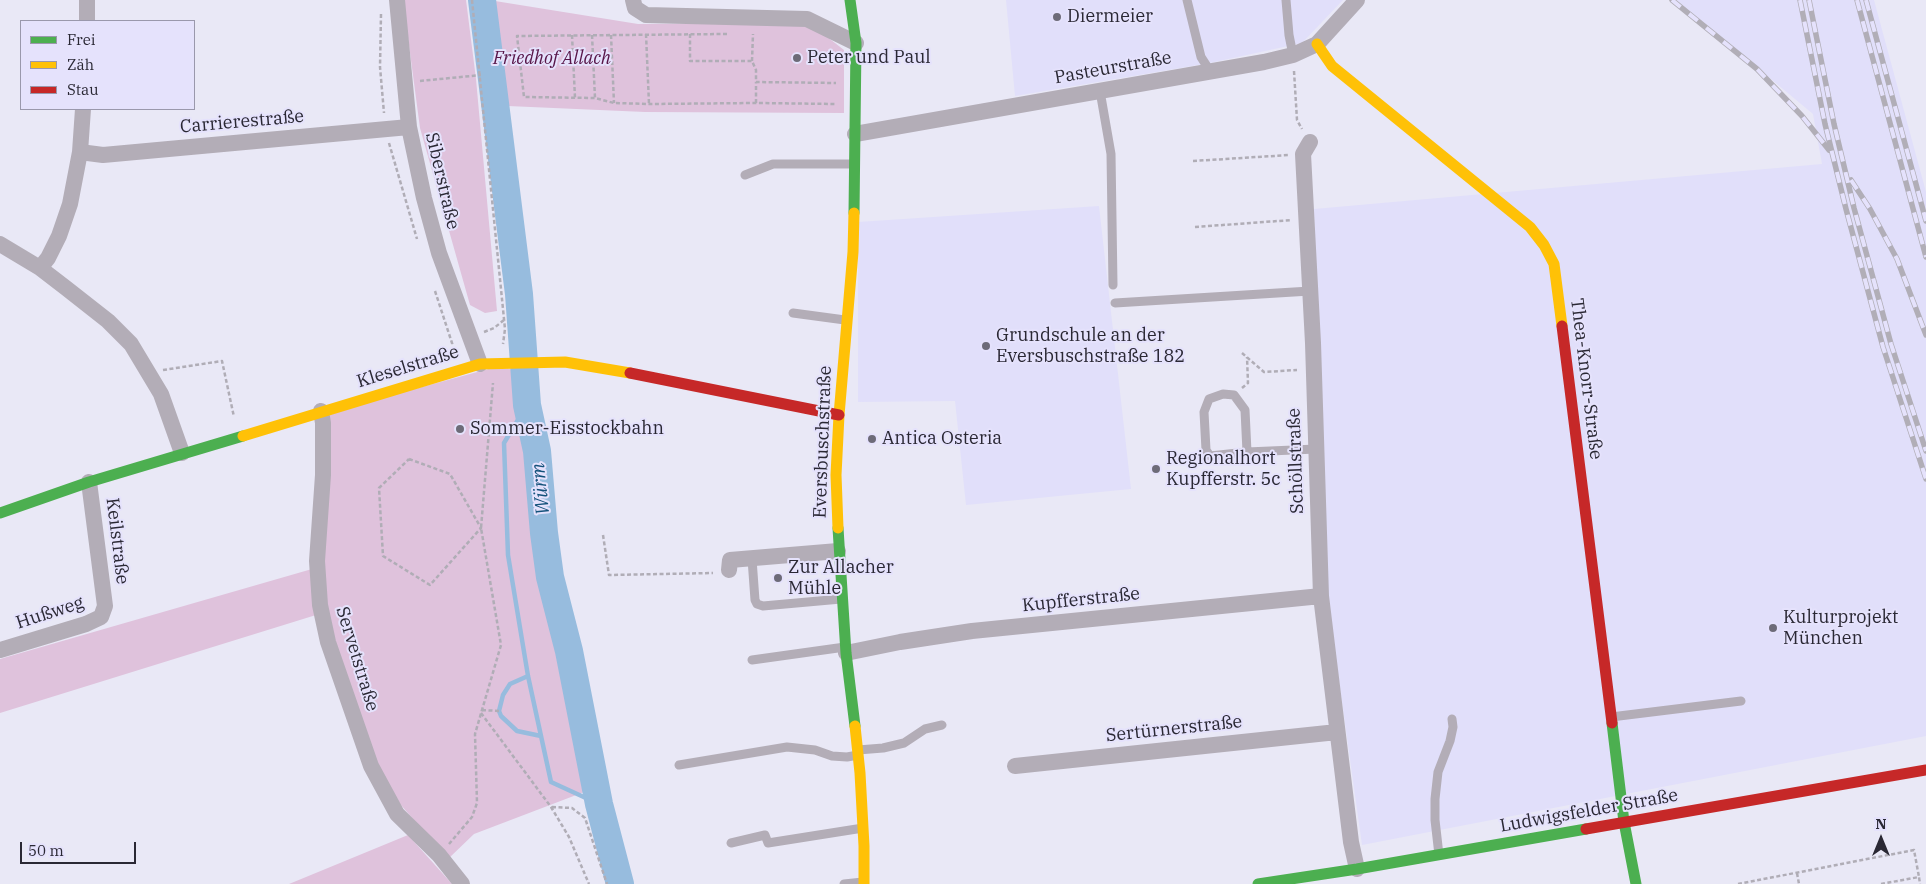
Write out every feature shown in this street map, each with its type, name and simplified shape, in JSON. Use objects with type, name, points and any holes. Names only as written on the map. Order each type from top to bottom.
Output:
[{"type":"street","points":[[87,0],[87,20]]},
{"type":"street","name":"Siberstraße","points":[[397,0],[409,127],[424,198],[439,253],[470,338],[496,364]]},
{"type":"street","points":[[633,0],[635,8],[646,15],[807,19],[856,44]]},
{"type":"street","name":"Eversbuschstraße","points":[[850,0],[856,44],[853,252],[839,415],[836,476],[841,599],[858,752],[863,828],[864,883]]},
{"type":"street","name":"Pasteurstraße","points":[[855,134],[1293,55],[1316,44],[1357,0]]},
{"type":"street","name":"Thea-Knorr-Straße","points":[[1316,44],[1332,66],[1530,227],[1544,245],[1554,264],[1610,718],[1624,822],[1636,884]]},
{"type":"street","points":[[40,268],[48,258],[70,204],[80,152],[83,110]]},
{"type":"street","name":"Carrierestraße","points":[[80,152],[103,155],[409,127]]},
{"type":"street","name":"Schöllstraße","points":[[1306,148],[1306,219],[1314,369],[1321,596],[1351,842],[1357,870]]},
{"type":"street","points":[[0,244],[40,268],[108,321],[131,344],[161,394],[182,453]]},
{"type":"street","name":"Kleselstraße","points":[[0,513],[89,482],[321,411],[496,364],[565,362],[647,376],[839,415]]},
{"type":"street","name":"Servetstraße","points":[[321,411],[323,423],[323,475],[317,561],[320,605],[328,642],[370,766],[397,814],[438,855],[462,884]]},
{"type":"street","name":"Keilstraße","points":[[89,482],[105,606]]},
{"type":"street","points":[[729,570],[730,560],[838,551]]},
{"type":"street","name":"Kupfferstraße","points":[[846,650],[972,631],[1321,596]]},
{"type":"street","name":"Hußweg","points":[[0,650],[86,624],[100,617],[105,606]]},
{"type":"street","name":"Sertürnerstraße","points":[[1015,766],[1337,732]]},
{"type":"street","name":"Ludwigsfelder Straße","points":[[1258,884],[1357,870],[1926,770]]},
{"type":"lane","points":[[1187,0],[1201,57],[1210,71]]},
{"type":"lane","points":[[1286,0],[1293,55]]},
{"type":"lane","points":[[1100,91],[1111,154],[1113,285]]},
{"type":"lane","points":[[746,176],[773,164],[855,164]]},
{"type":"lane","points":[[1115,303],[1310,291]]},
{"type":"lane","points":[[793,313],[848,320]]},
{"type":"lane","points":[[1247,452],[1245,410],[1234,395],[1223,394],[1209,399],[1204,412],[1206,450],[1210,456],[1247,452],[1316,449]]},
{"type":"lane","points":[[752,559],[755,600],[757,604],[763,606],[841,599]]},
{"type":"lane","points":[[752,660],[846,650]]},
{"type":"lane","points":[[1610,718],[1742,701]]},
{"type":"lane","points":[[1439,855],[1435,820],[1436,790],[1438,772],[1450,741],[1453,727],[1452,719]]},
{"type":"lane","points":[[679,764],[788,747],[815,750],[832,756],[846,756],[904,743],[925,729],[942,725]]},
{"type":"lane","points":[[731,843],[765,835],[768,843],[863,828]]},
{"type":"lane","points":[[844,884],[864,883]]},
{"type":"path","points":[[452,841],[472,817],[477,802],[475,734],[501,646],[480,528],[496,364],[505,329],[472,0]]},
{"type":"path","points":[[646,34],[649,104]]},
{"type":"path","points":[[690,34],[690,61],[752,61]]},
{"type":"path","points":[[735,34],[517,36],[524,97],[594,98],[614,103],[649,104],[756,103],[836,105],[836,98]]},
{"type":"path","points":[[744,34],[753,34],[752,61],[756,70],[756,103]]},
{"type":"path","points":[[572,35],[575,98]]},
{"type":"path","points":[[592,35],[594,98]]},
{"type":"path","points":[[611,35],[614,103]]},
{"type":"path","points":[[1193,161],[1306,148],[1296,120],[1293,55]]},
{"type":"path","points":[[836,74],[836,90]]},
{"type":"path","points":[[405,82],[481,75]]},
{"type":"path","points":[[756,82],[856,82]]},
{"type":"path","points":[[1195,227],[1306,219]]},
{"type":"path","points":[[470,338],[494,328],[504,320]]},
{"type":"path","points":[[1242,353],[1264,372],[1314,369]]},
{"type":"path","points":[[1234,395],[1248,383],[1247,357]]},
{"type":"path","points":[[150,373],[222,361],[238,437]]},
{"type":"path","points":[[409,459],[450,474],[480,528],[430,585],[383,556],[380,488],[409,459]]},
{"type":"path","points":[[603,535],[609,575],[722,573],[729,570]]},
{"type":"path","points":[[481,711],[499,711]]},
{"type":"path","points":[[481,711],[551,807],[569,837],[589,884]]},
{"type":"path","points":[[551,807],[572,808],[585,818],[607,884]]},
{"type":"path","points":[[1738,884],[1914,850],[1920,884]]},
{"type":"path","points":[[1797,872],[1800,884]]},
{"type":"path","points":[[1881,884],[1919,877]]},
{"type":"shaded area","points":[[1006,0],[1343,0],[1302,43],[1210,63],[1015,96]]},
{"type":"shaded area","points":[[1676,0],[1874,0],[1926,192],[1926,736],[1362,845],[1327,595],[1314,209],[1822,164],[1813,114]]},
{"type":"shaded area","name":"Grundschule an der Eversbuschstraße 182","points":[[1099,206],[1131,489],[966,505],[955,401],[858,402],[858,222]]},
{"type":"green space","points":[[403,0],[466,0],[476,79],[497,311],[485,313],[470,305],[420,128]]},
{"type":"green space","name":"Friedhof Allach","points":[[495,1],[638,24],[802,23],[817,29],[844,50],[844,113],[645,112],[508,106]]},
{"type":"green space","points":[[492,368],[524,370],[541,537],[592,789],[474,834],[448,859],[400,804],[378,764],[330,630],[321,571],[330,412]]},
{"type":"green space","points":[[312,569],[316,615],[0,713],[0,659]]},
{"type":"green space","points":[[408,835],[452,884],[289,884]]},
{"type":"waterway","name":"Würm","points":[[482,0],[519,294],[527,405],[537,451],[550,577],[569,651],[599,804],[620,884]]},
{"type":"waterway","points":[[527,405],[504,443],[508,555],[528,676],[551,782],[599,804]]},
{"type":"waterway","points":[[528,676],[510,684],[503,695],[499,711],[501,716],[517,731],[541,736]]},
{"type":"railway","points":[[1672,0],[1757,69],[1802,116],[1829,150]]},
{"type":"railway","points":[[1800,0],[1825,124],[1846,209],[1883,347],[1926,479]]},
{"type":"railway","points":[[1809,0],[1834,124],[1854,208],[1891,344],[1926,451]]},
{"type":"railway","points":[[1857,0],[1926,257]]},
{"type":"railway","points":[[1866,0],[1926,221]]},
{"type":"railway","points":[[1851,180],[1870,209],[1897,259],[1926,335]]},
{"type":"traffic: fast","points":[[850,0],[856,43],[854,213]]},
{"type":"traffic: fast","points":[[0,513],[89,482],[243,436]]},
{"type":"traffic: fast","points":[[838,528],[846,653],[855,726]]},
{"type":"traffic: fast","points":[[1612,723],[1624,822],[1636,884]]},
{"type":"traffic: fast","points":[[1258,884],[1357,869],[1586,829]]},
{"type":"traffic: slow","points":[[1317,44],[1332,66],[1530,227],[1544,245],[1554,264],[1562,326]]},
{"type":"traffic: slow","points":[[838,528],[836,475],[839,415],[853,252],[854,213]]},
{"type":"traffic: slow","points":[[243,436],[480,364],[565,362],[630,373]]},
{"type":"traffic: slow","points":[[855,726],[860,773],[864,884]]},
{"type":"traffic: jam","points":[[1562,326],[1612,723]]},
{"type":"traffic: jam","points":[[630,373],[839,415]]},
{"type":"traffic: jam","points":[[1586,829],[1926,770]]},
{"type":"place","name":"Diermeier","points":[[1057,17]]},
{"type":"place","name":"Peter und Paul","points":[[797,58]]},
{"type":"place","name":"Grundschule an der Eversbuschstraße 182","points":[[986,346]]},
{"type":"place","name":"Sommer-Eisstockbahn","points":[[460,429]]},
{"type":"place","name":"Antica Osteria","points":[[872,439]]},
{"type":"place","name":"Regionalhort Kupfferstr. 5c","points":[[1156,469]]},
{"type":"place","name":"Zur Allacher Mühle","points":[[778,578]]},
{"type":"place","name":"Kulturprojekt München","points":[[1773,628]]}]
